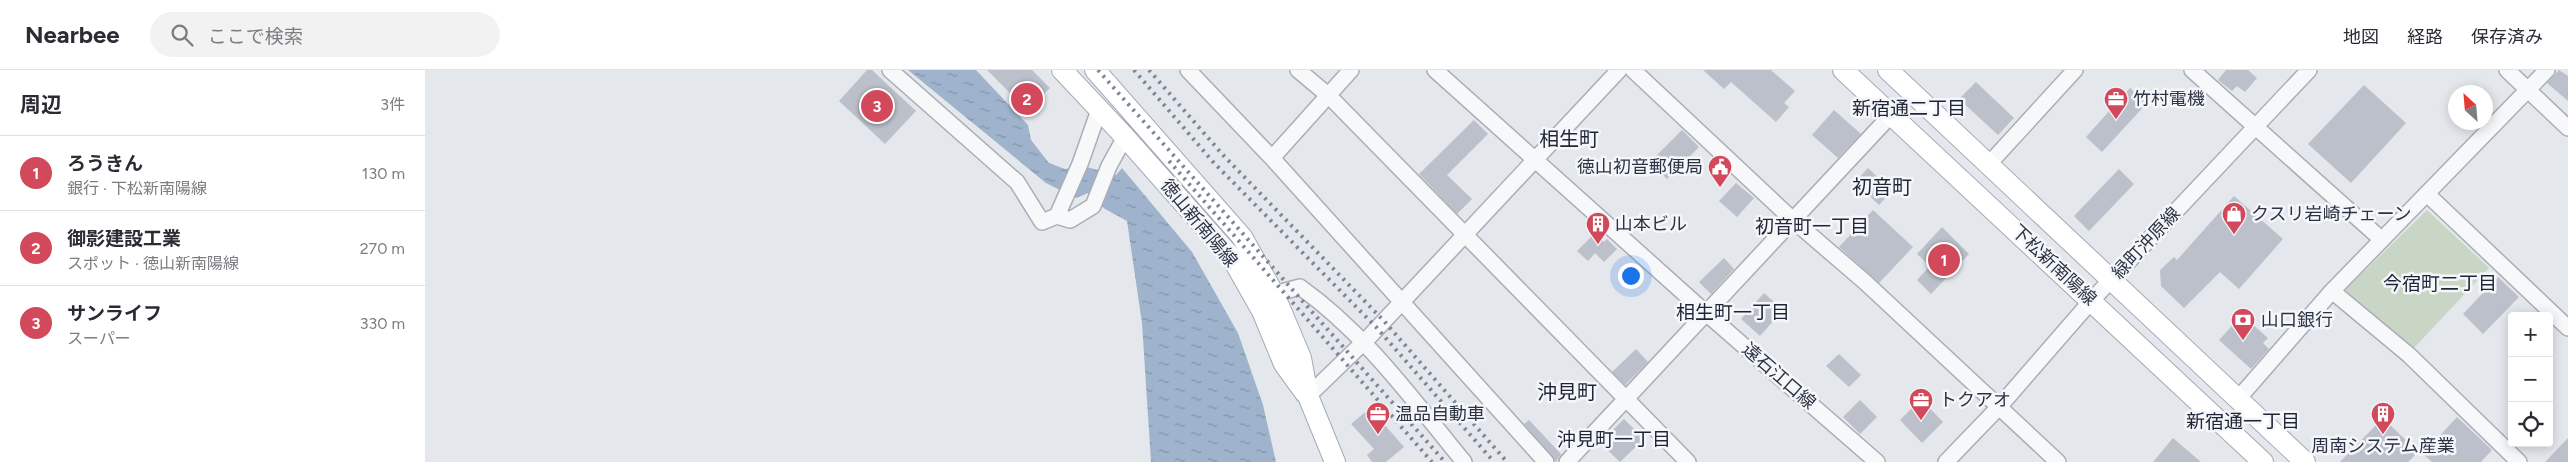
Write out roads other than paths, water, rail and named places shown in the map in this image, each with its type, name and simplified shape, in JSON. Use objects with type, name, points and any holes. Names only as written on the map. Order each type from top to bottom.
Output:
[{"type":"main road","name":"徳山新南陽線","points":[[1062,70],[1125,137],[1231,258],[1262,310],[1284,364],[1308,396]]},
{"type":"main road","name":"徳山新南陽線","points":[[1095,70],[1242,237],[1274,294],[1301,358],[1308,396],[1335,462]]},
{"type":"main road","name":"下松新南陽線","points":[[1843,70],[2092,300],[2263,462]]},
{"type":"main road","name":"下松新南陽線","points":[[1888,70],[2305,462]]},
{"type":"street","points":[[890,70],[1017,182],[1042,222],[1057,216],[1070,220],[1093,206],[1109,166],[1125,137]]},
{"type":"street","points":[[1188,70],[1272,158],[1546,462]]},
{"type":"street","points":[[1298,70],[1329,96],[1688,462]]},
{"type":"street","points":[[1272,158],[1351,70]]},
{"type":"street","name":"遠石江口線","points":[[1435,70],[1537,159],[1706,313],[1877,462]]},
{"type":"street","points":[[1308,396],[1365,342],[1619,70]]},
{"type":"street","points":[[1633,70],[1794,221],[1865,282],[2058,462]]},
{"type":"street","points":[[1988,165],[2075,70]]},
{"type":"street","points":[[2192,70],[2381,239]]},
{"type":"street","name":"緑町沖原線","points":[[1945,462],[1999,407],[2092,300],[2309,70]]},
{"type":"street","points":[[2507,70],[2568,128]]},
{"type":"street","points":[[2237,400],[2332,291],[2547,70]]},
{"type":"street","points":[[1057,216],[1080,164],[1099,110]]},
{"type":"street","points":[[1567,462],[1891,115]]},
{"type":"street","points":[[2427,194],[2568,328]]},
{"type":"street","points":[[1274,294],[1301,287],[1327,306],[1365,342],[1464,462]]},
{"type":"street","points":[[2332,291],[2409,355],[2519,462]]},
{"type":"water","points":[[908,70],[976,70],[1028,125],[1031,140],[1049,163],[1065,169],[1083,166],[1116,175],[1122,168],[1192,252],[1238,333],[1263,405],[1276,462],[1151,462],[1142,323],[1127,221],[1105,209],[1088,193],[1076,198],[1046,183]]},
{"type":"railway","points":[[1098,70],[1445,462]]},
{"type":"railway","points":[[1134,70],[1214,163],[1377,328],[1494,462]]},
{"type":"railway","points":[[1149,70],[1223,155],[1384,321],[1507,462]]},
{"type":"railway","points":[[1169,161],[1432,462]]},
{"type":"place","name":"御影建設工業","points":[[1027,99]]},
{"type":"place","name":"サンライフ","points":[[877,106]]},
{"type":"place","name":"竹村電機","points":[[2116,120]]},
{"type":"place","name":"徳山初音郵便局","points":[[1720,188]]},
{"type":"place","name":"クスリ岩崎チェーン","points":[[2234,235]]},
{"type":"place","name":"山本ビル","points":[[1598,245]]},
{"type":"place","name":"ろうきん","points":[[1944,260]]},
{"type":"place","name":"山口銀行","points":[[2243,341]]},
{"type":"place","name":"トクアオ","points":[[1921,421]]},
{"type":"place","name":"温品自動車","points":[[1378,435]]},
{"type":"place","name":"周南システム産業","points":[[2383,435]]},
{"type":"district","name":"新宿通二丁目","points":[[1909,108]]},
{"type":"district","name":"相生町","points":[[1569,139]]},
{"type":"district","name":"初音町","points":[[1882,187]]},
{"type":"district","name":"初音町一丁目","points":[[1812,226]]},
{"type":"district","name":"今宿町二丁目","points":[[2440,283]]},
{"type":"district","name":"相生町一丁目","points":[[1733,312]]},
{"type":"district","name":"沖見町","points":[[1567,392]]},
{"type":"district","name":"新宿通一丁目","points":[[2243,421]]},
{"type":"district","name":"沖見町一丁目","points":[[1614,439]]}]
